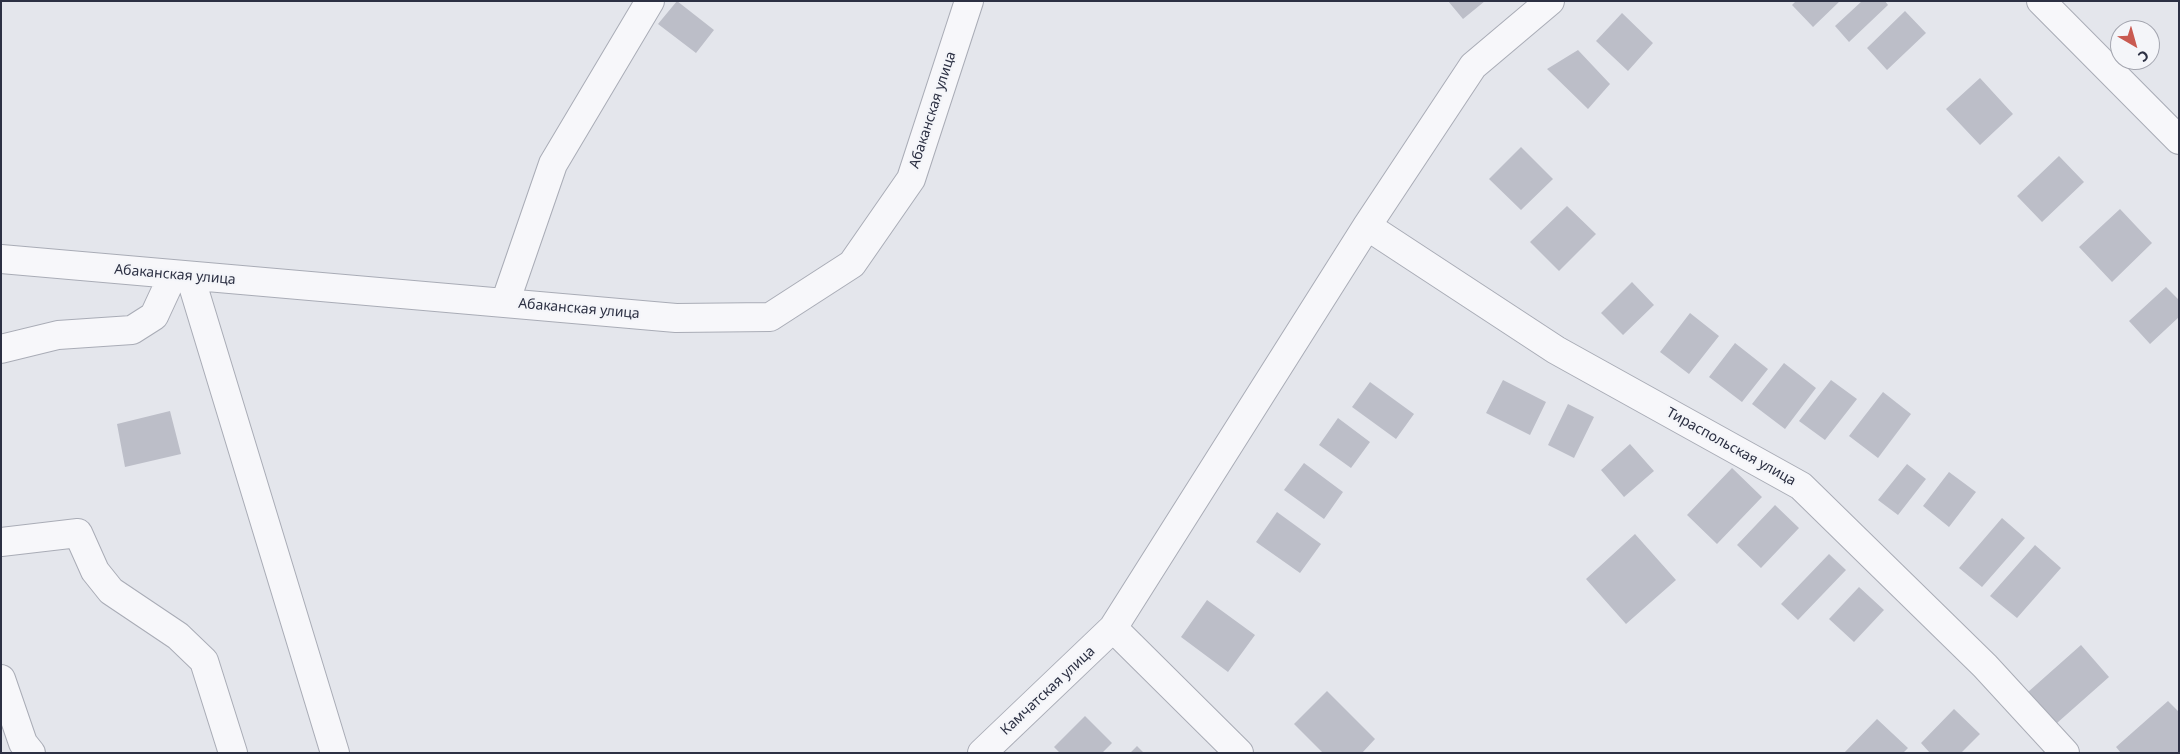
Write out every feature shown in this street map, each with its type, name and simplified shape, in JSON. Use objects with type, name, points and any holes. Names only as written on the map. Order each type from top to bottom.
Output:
[{"type":"street","points":[[505,303],[553,164],[650,1]]},
{"type":"street","name":"Абаканская улица","points":[[1,259],[676,318],[770,317],[852,264],[911,180],[968,1]]},
{"type":"street","name":"Камчатская улица","points":[[982,753],[1114,628],[1367,226],[1473,66],[1550,1]]},
{"type":"street","points":[[2041,1],[2179,140]]},
{"type":"street","name":"Тираспольская улица","points":[[1367,226],[1556,350],[1801,486],[1985,666],[2065,753]]},
{"type":"street","points":[[1,349],[58,335],[132,330],[154,316],[182,276]]},
{"type":"street","points":[[182,276],[335,753]]},
{"type":"street","points":[[1,542],[78,533],[95,572],[111,591],[178,636],[204,661],[234,753]]},
{"type":"street","points":[[1114,628],[1239,753]]},
{"type":"street","points":[[1,679],[23,743],[31,753]]},
{"type":"building","points":[[677,1],[714,30],[696,53],[658,24]]},
{"type":"building","points":[[1448,1],[1485,1],[1463,19]]},
{"type":"building","points":[[1796,1],[1840,1],[1813,27],[1792,5]]},
{"type":"building","points":[[1862,1],[1885,1],[1888,5],[1849,42],[1835,26]]},
{"type":"building","points":[[1905,11],[1926,33],[1887,70],[1867,48]]},
{"type":"building","points":[[1622,13],[1653,43],[1628,71],[1596,41]]},
{"type":"building","points":[[1578,50],[1610,84],[1588,109],[1547,69]]},
{"type":"building","points":[[1980,78],[2013,114],[1980,145],[1946,109]]},
{"type":"building","points":[[1521,147],[1553,179],[1521,210],[1489,179]]},
{"type":"building","points":[[2059,156],[2084,182],[2042,222],[2017,196]]},
{"type":"building","points":[[1567,206],[1596,234],[1559,271],[1530,242]]},
{"type":"building","points":[[2120,209],[2152,243],[2112,282],[2079,247]]},
{"type":"building","points":[[1632,282],[1654,305],[1623,335],[1601,313]]},
{"type":"building","points":[[2166,287],[2179,300],[2179,317],[2150,344],[2129,321]]},
{"type":"building","points":[[1690,313],[1719,336],[1689,374],[1660,352]]},
{"type":"building","points":[[1735,343],[1768,369],[1742,402],[1709,377]]},
{"type":"building","points":[[1784,363],[1816,388],[1785,429],[1752,404]]},
{"type":"building","points":[[1503,380],[1546,402],[1530,435],[1486,413]]},
{"type":"building","points":[[1831,380],[1857,399],[1825,440],[1799,421]]},
{"type":"building","points":[[1370,382],[1414,414],[1396,439],[1352,407]]},
{"type":"building","points":[[1883,392],[1911,414],[1878,458],[1849,436]]},
{"type":"building","points":[[1568,404],[1594,417],[1574,458],[1548,445]]},
{"type":"building","points":[[170,411],[181,454],[125,467],[117,424]]},
{"type":"building","points":[[1338,418],[1370,442],[1351,468],[1319,445]]},
{"type":"building","points":[[1630,444],[1654,471],[1624,497],[1601,470]]},
{"type":"building","points":[[1304,463],[1343,492],[1324,519],[1284,490]]},
{"type":"building","points":[[1907,464],[1926,479],[1898,515],[1878,500]]},
{"type":"building","points":[[1732,468],[1762,497],[1717,544],[1687,515]]},
{"type":"building","points":[[1949,472],[1976,492],[1949,527],[1923,506]]},
{"type":"building","points":[[1775,505],[1799,528],[1761,568],[1737,545]]},
{"type":"building","points":[[1277,512],[1321,544],[1300,573],[1256,542]]},
{"type":"building","points":[[2002,518],[2025,538],[1982,587],[1959,568]]},
{"type":"building","points":[[1635,534],[1676,580],[1626,624],[1586,579]]},
{"type":"building","points":[[2035,545],[2061,568],[2017,618],[1990,596]]},
{"type":"building","points":[[1829,554],[1846,570],[1798,620],[1781,604]]},
{"type":"building","points":[[1859,587],[1884,610],[1854,642],[1829,619]]},
{"type":"building","points":[[1207,600],[1255,635],[1228,672],[1181,637]]},
{"type":"building","points":[[2081,645],[2109,677],[2057,723],[2028,692]]},
{"type":"building","points":[[1327,691],[1375,739],[1362,753],[1323,753],[1294,724]]},
{"type":"building","points":[[2168,701],[2179,712],[2179,751],[2177,753],[2121,753],[2116,747]]},
{"type":"building","points":[[1954,709],[1980,734],[1961,753],[1930,753],[1921,743]]},
{"type":"building","points":[[1085,716],[1112,743],[1102,753],[1060,753],[1054,747]]},
{"type":"building","points":[[1877,719],[1908,748],[1903,753],[1844,753]]},
{"type":"building","points":[[1137,746],[1144,753],[1130,753]]}]
